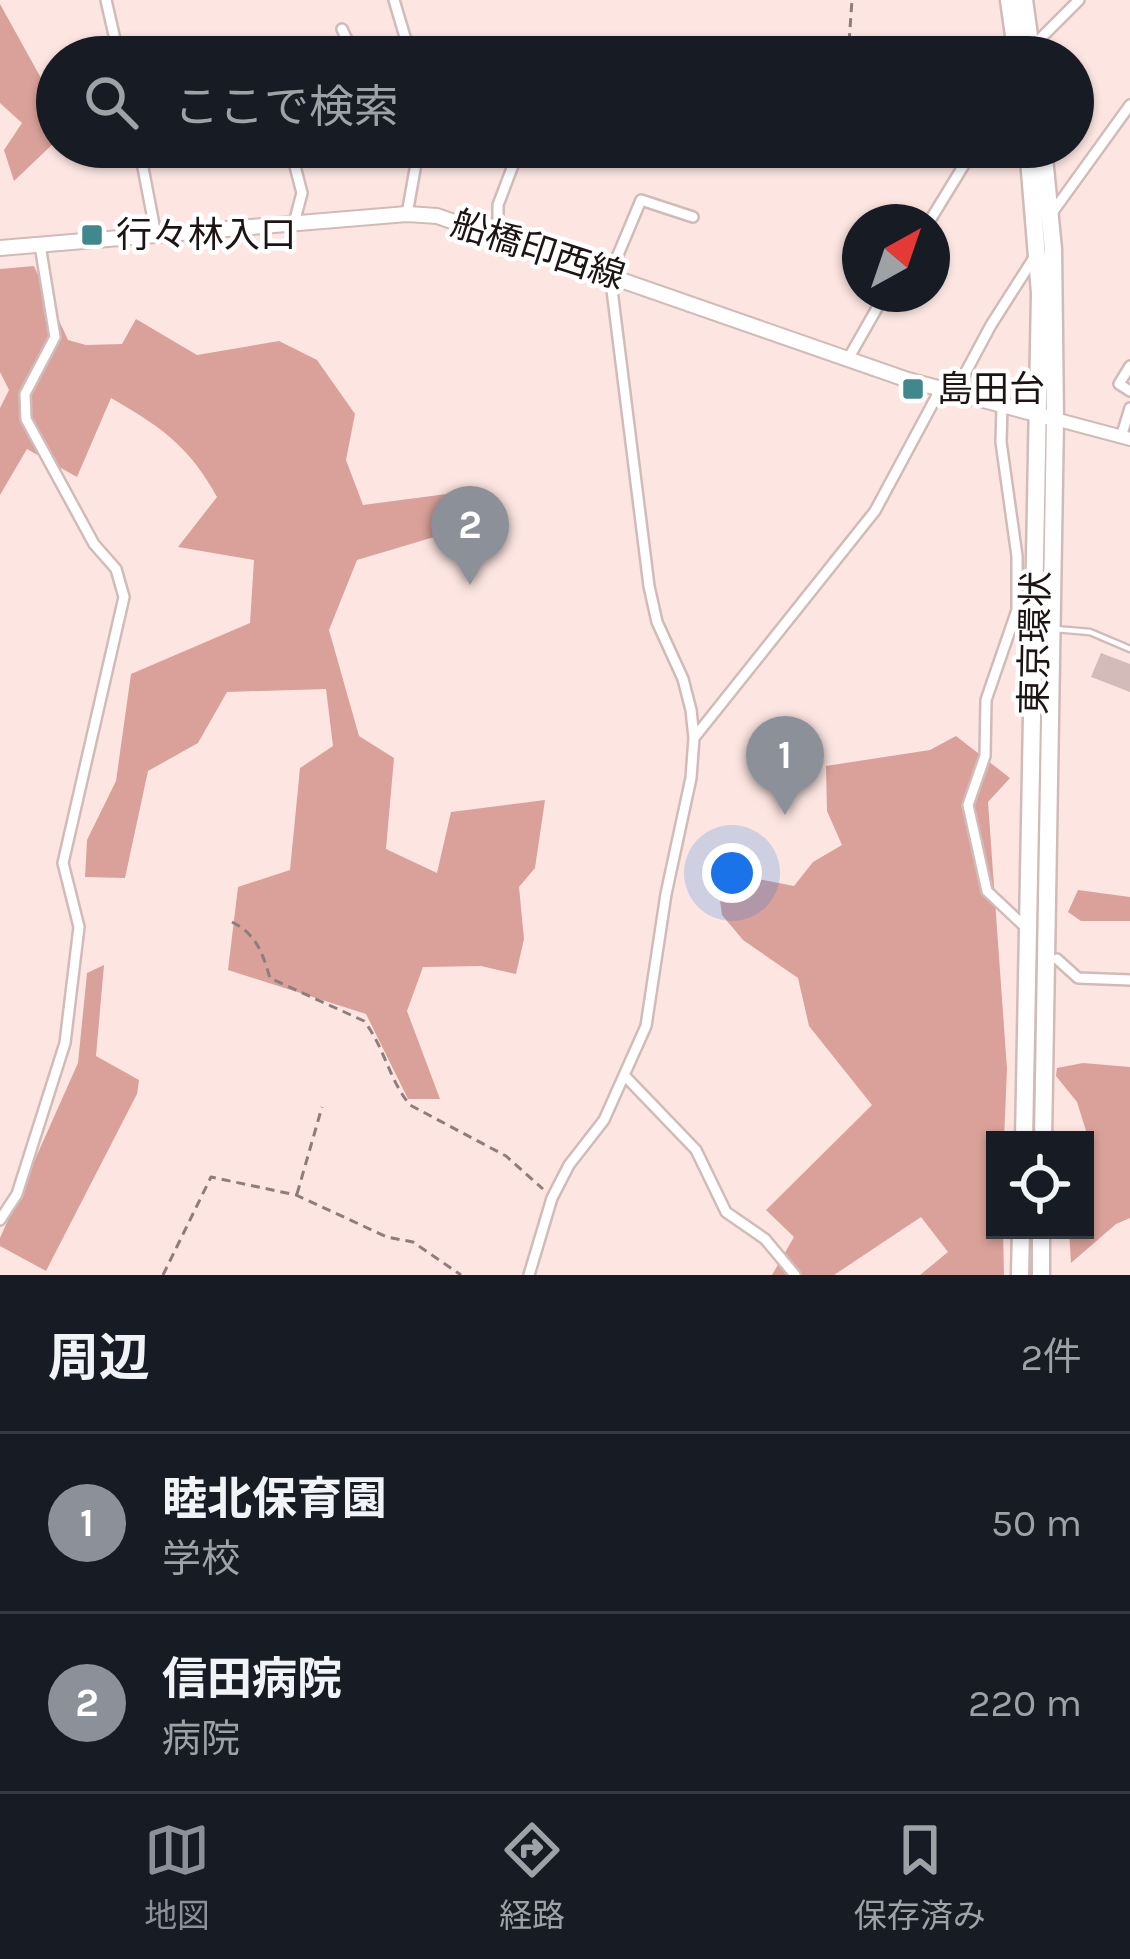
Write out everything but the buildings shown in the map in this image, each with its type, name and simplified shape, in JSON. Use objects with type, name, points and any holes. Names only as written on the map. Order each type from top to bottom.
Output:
[{"type":"highway","points":[[1010,0],[1020,36]]},
{"type":"highway","points":[[1024,0],[1024,36]]},
{"type":"highway","name":"東京環状","points":[[1030,168],[1047,417],[1042,1131]]},
{"type":"highway","name":"東京環状","points":[[1024,1131],[1047,417],[1051,214],[1046,168]]},
{"type":"highway","points":[[1020,1275],[1022,1239]]},
{"type":"highway","points":[[1041,1275],[1042,1239]]},
{"type":"main road","name":"船橋印西線","points":[[0,248],[407,214],[449,219],[947,392],[1047,417]]},
{"type":"street","points":[[106,0],[114,36]]},
{"type":"street","points":[[394,0],[405,36]]},
{"type":"street","points":[[1042,36],[1079,0]]},
{"type":"street","points":[[342,29],[345,36]]},
{"type":"street","points":[[1094,155],[1130,105]]},
{"type":"street","points":[[143,168],[156,235]]},
{"type":"street","points":[[294,223],[302,193],[295,168]]},
{"type":"street","points":[[498,236],[498,205],[512,168]]},
{"type":"street","points":[[940,204],[962,168]]},
{"type":"street","points":[[694,738],[875,511],[1038,253],[1051,214],[1084,168]]},
{"type":"street","points":[[407,214],[418,169]]},
{"type":"street","points":[[529,1275],[552,1198],[569,1165],[604,1120],[646,1026],[666,894],[692,778],[694,738],[683,679],[657,622],[649,586],[610,274],[641,200],[693,217]]},
{"type":"street","points":[[0,1220],[17,1194],[65,1043],[79,927],[63,863],[124,597],[116,569],[94,544],[26,419],[25,394],[55,337],[40,245]]},
{"type":"street","points":[[848,358],[875,312]]},
{"type":"street","points":[[1130,366],[1119,384],[1130,391]]},
{"type":"street","points":[[1002,406],[1001,442],[1017,556],[1018,610],[986,700],[986,756],[968,805],[987,892],[1022,924]]},
{"type":"street","points":[[1047,417],[1126,438],[1130,408]]},
{"type":"street","points":[[1057,959],[1078,978],[1130,980]]},
{"type":"street","points":[[624,1076],[696,1150],[726,1212],[765,1239],[795,1275]]},
{"type":"lane","points":[[1049,628],[1090,632],[1130,649]]},
{"type":"path","points":[[849,36],[852,0]]},
{"type":"path","points":[[232,922],[260,946],[270,978],[364,1022],[410,1105],[506,1156],[552,1198]]},
{"type":"path","points":[[296,1196],[322,1107]]},
{"type":"path","points":[[163,1275],[212,1177],[296,1196],[387,1237],[413,1242],[461,1275]]},
{"type":"shaded area","points":[[0,4],[36,69],[36,160],[14,181],[4,150],[22,123],[0,103]]},
{"type":"shaded area","points":[[34,266],[68,340],[86,345],[122,344],[136,319],[197,355],[279,341],[317,360],[355,414],[346,460],[363,505],[462,492],[491,520],[357,560],[329,630],[359,736],[394,758],[386,849],[437,873],[451,812],[545,800],[535,868],[519,887],[524,939],[516,974],[481,966],[423,967],[407,1011],[440,1099],[408,1099],[366,1014],[228,970],[238,887],[290,870],[300,768],[333,746],[326,689],[227,692],[198,743],[148,771],[125,878],[85,877],[87,840],[116,781],[131,674],[250,623],[254,560],[178,547],[217,497],[196,464],[172,439],[111,398],[77,477],[27,449],[0,495],[0,408],[9,390],[0,372],[0,269]]},
{"type":"shaded area","points":[[956,736],[1010,778],[988,802],[1007,1069],[1004,1131],[986,1131],[986,1239],[1003,1239],[1004,1275],[920,1275],[948,1252],[921,1217],[834,1275],[772,1275],[794,1237],[766,1210],[872,1105],[809,1026],[798,978],[743,940],[722,915],[716,871],[794,886],[813,862],[842,845],[827,811],[826,766],[930,750]]},
{"type":"shaded area","points":[[1078,890],[1130,897],[1130,921],[1081,921],[1068,912]]},
{"type":"shaded area","points":[[104,965],[96,1056],[139,1080],[137,1094],[46,1271],[0,1246],[0,1238],[78,1063],[87,973]]},
{"type":"shaded area","points":[[1083,1063],[1130,1067],[1130,1218],[1116,1224],[1071,1263],[1070,1239],[1094,1239],[1094,1131],[1086,1131],[1077,1102],[1056,1076],[1057,1068]]},
{"type":"place","name":"行々林入口","points":[[92,235]]},
{"type":"place","name":"島田台","points":[[913,389]]},
{"type":"place","name":"信田病院","points":[[470,585]]},
{"type":"place","name":"睦北保育園","points":[[785,815]]}]
